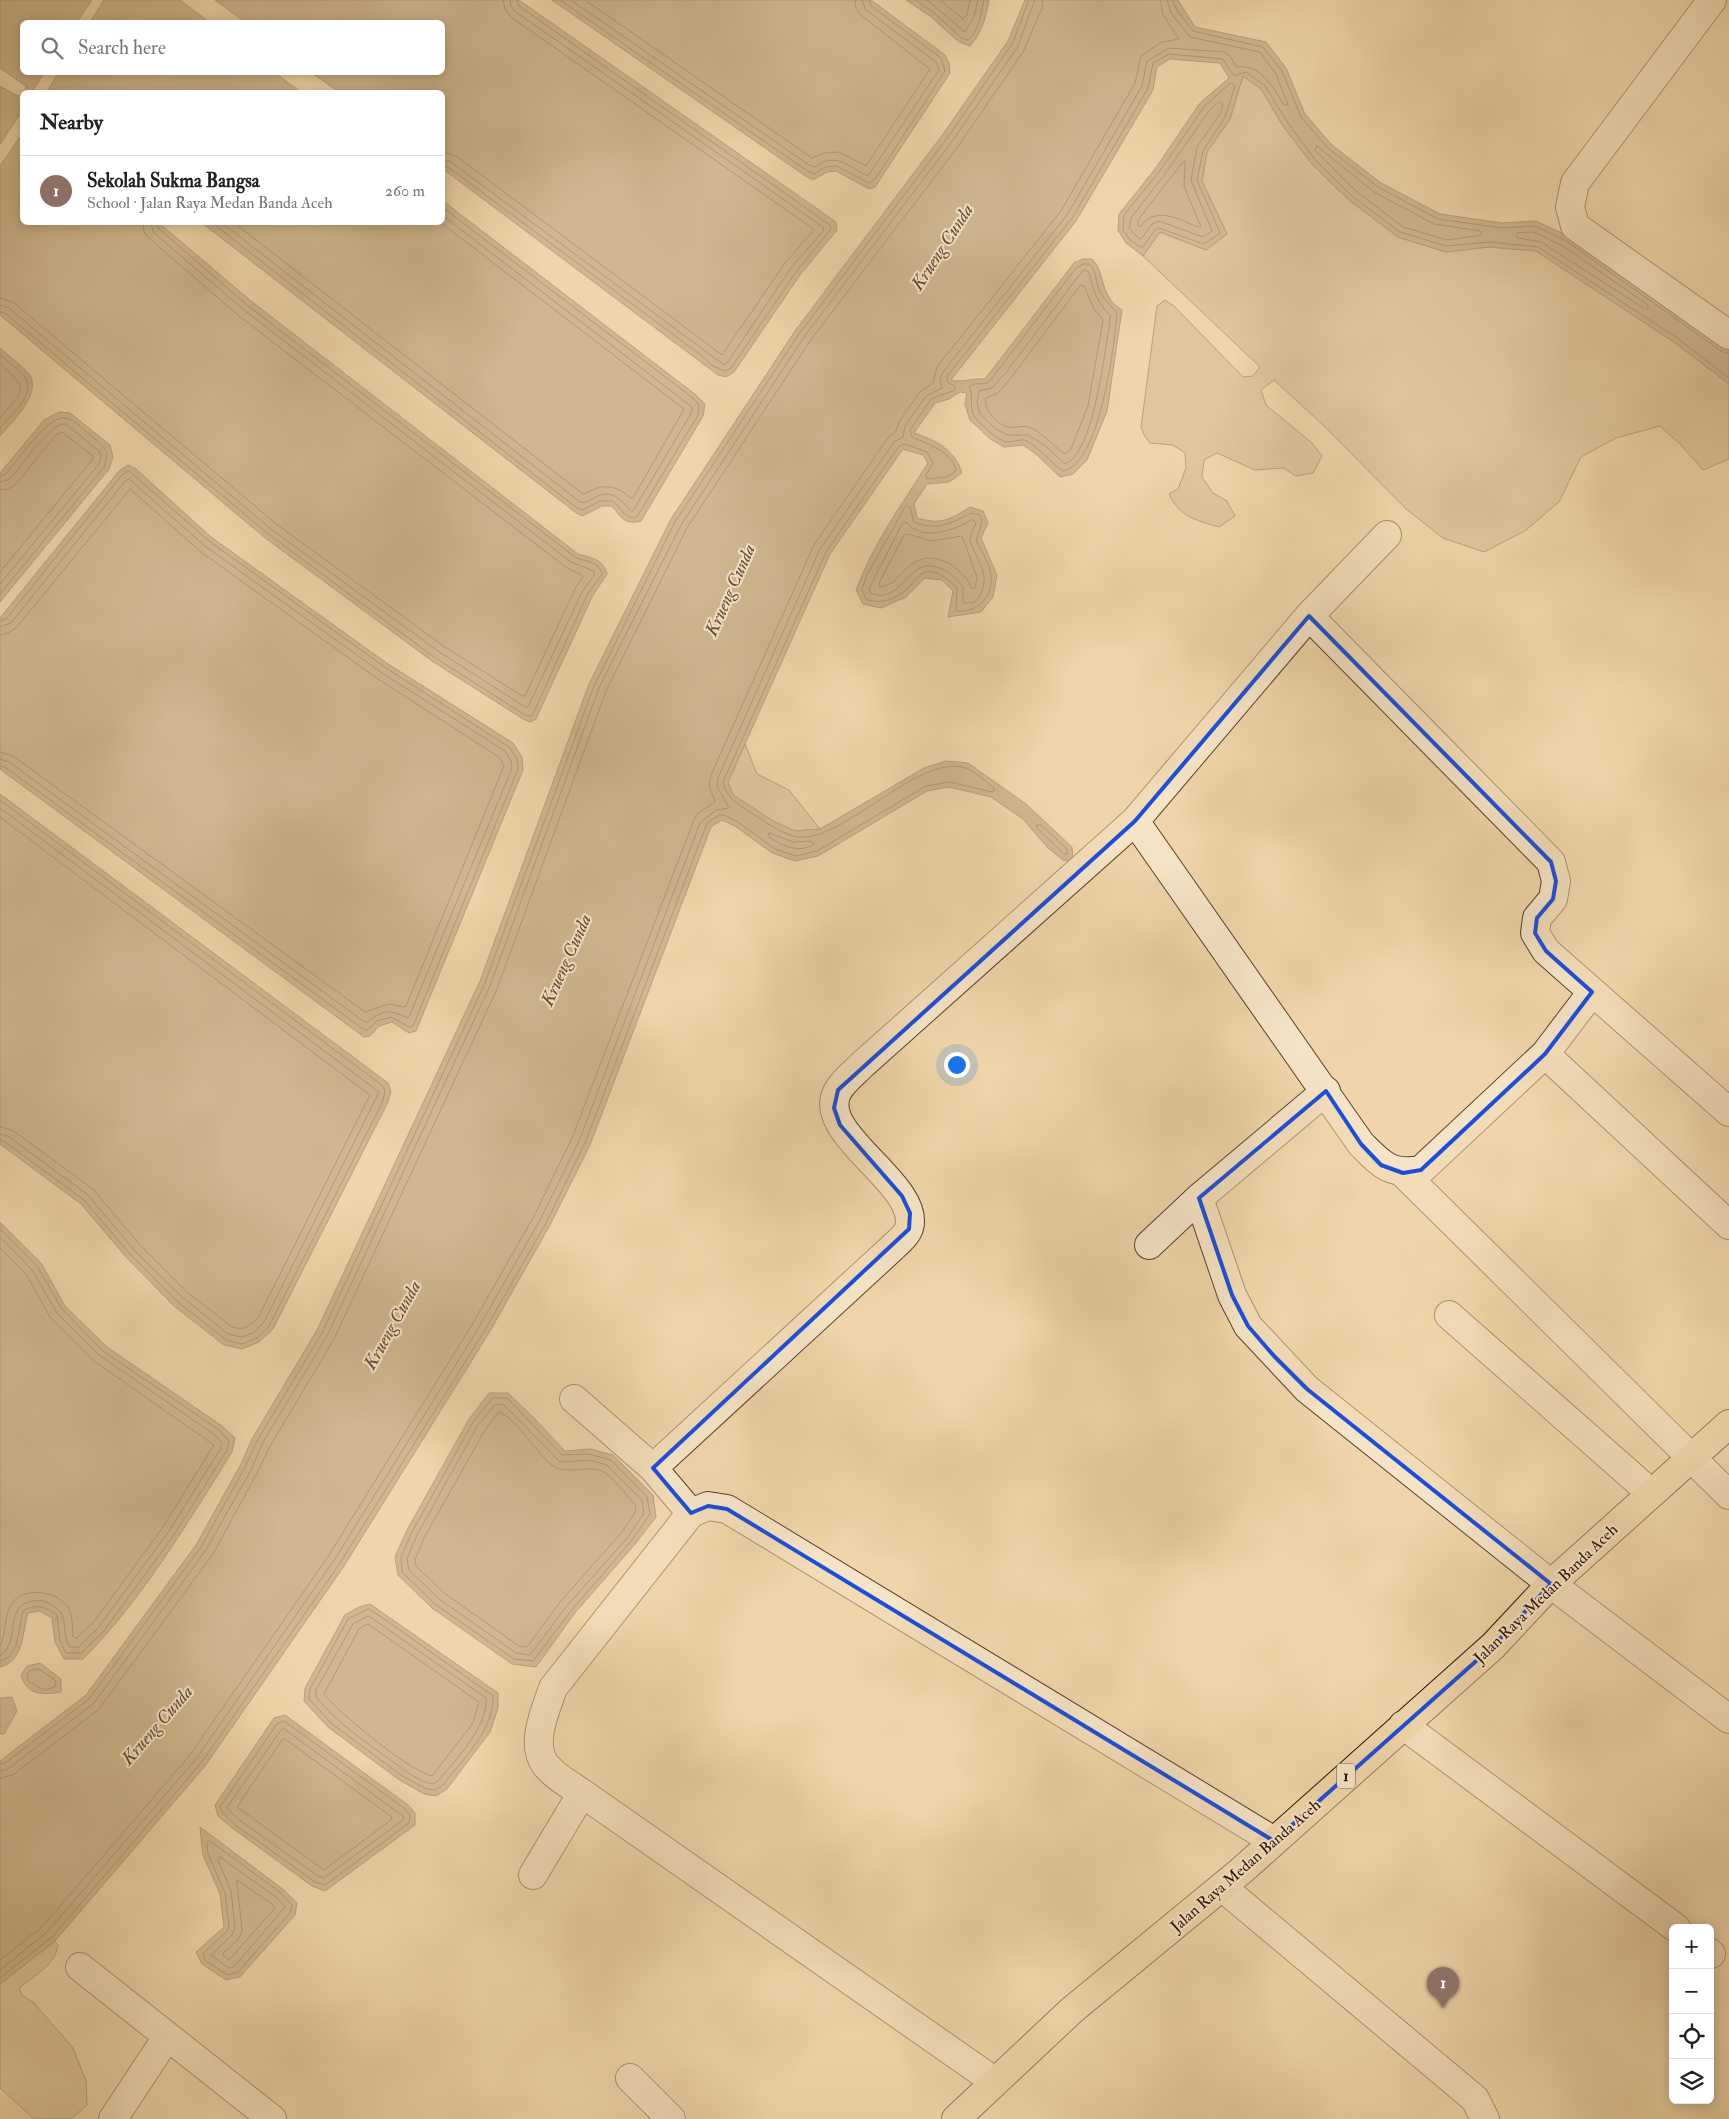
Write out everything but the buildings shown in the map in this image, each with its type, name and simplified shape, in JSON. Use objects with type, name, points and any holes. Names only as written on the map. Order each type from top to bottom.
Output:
[{"type":"highway","name":"Jalan Raya Medan Banda Aceh","points":[[956,2119],[994,2081],[1072,2010],[1222,1887],[1493,1646],[1551,1584],[1729,1424]]},
{"type":"street","points":[[1712,0],[1575,183],[1570,206],[1575,226],[1729,335]]},
{"type":"street","points":[[653,1468],[892,1248],[909,1229],[910,1213],[902,1196],[840,1126],[834,1108],[838,1090],[863,1064],[1135,821],[1309,616],[1387,535]]},
{"type":"street","points":[[1309,616],[1551,862],[1556,881],[1553,898],[1537,918],[1535,933],[1546,951],[1729,1112]]},
{"type":"street","points":[[1135,821],[1326,1091],[1361,1144],[1382,1165],[1403,1173],[1729,1495]]},
{"type":"street","points":[[1403,1173],[1421,1170],[1545,1054],[1592,992]]},
{"type":"street","points":[[1545,1054],[1729,1225]]},
{"type":"street","points":[[1149,1245],[1200,1198],[1326,1091]]},
{"type":"street","points":[[1200,1198],[1232,1295],[1248,1326],[1274,1356],[1315,1395],[1551,1584],[1729,1720]]},
{"type":"street","points":[[1449,1315],[1651,1493]]},
{"type":"street","points":[[574,1399],[653,1468],[691,1513]]},
{"type":"street","points":[[994,2081],[582,1793],[544,1763],[539,1745],[542,1722],[553,1688],[691,1513],[708,1506],[726,1509],[1274,1841]]},
{"type":"street","points":[[1403,1725],[1671,1924]]},
{"type":"street","points":[[533,1875],[582,1793]]},
{"type":"street","points":[[1222,1887],[1475,2099],[1485,2119]]},
{"type":"street","points":[[80,1967],[272,2119]]},
{"type":"street","points":[[113,2119],[167,2037]]},
{"type":"street","points":[[630,2078],[671,2119]]},
{"type":"highlighted area","points":[[1309,616],[1551,862],[1556,881],[1553,899],[1537,918],[1535,933],[1546,951],[1592,992],[1545,1054],[1421,1170],[1403,1173],[1381,1165],[1361,1144],[1326,1091],[1199,1198],[1232,1295],[1248,1326],[1274,1356],[1307,1389],[1551,1584],[1493,1646],[1274,1841],[727,1509],[708,1506],[691,1513],[653,1468],[909,1229],[910,1213],[902,1196],[840,1125],[834,1108],[838,1090],[1135,821]]},
{"type":"shaded area","points":[[1243,76],[1261,89],[1283,126],[1312,164],[1349,200],[1398,237],[1446,252],[1489,247],[1536,251],[1674,342],[1729,384],[1729,459],[1703,470],[1680,444],[1660,426],[1616,438],[1581,457],[1559,502],[1525,531],[1484,552],[1443,538],[1406,509],[1323,425],[1274,380],[1261,390],[1266,405],[1312,443],[1322,456],[1313,473],[1296,476],[1283,468],[1255,470],[1217,453],[1204,460],[1202,477],[1213,493],[1227,501],[1235,516],[1219,527],[1196,520],[1183,513],[1173,502],[1169,494],[1178,489],[1186,468],[1185,453],[1173,445],[1150,443],[1141,427],[1157,306],[1165,300],[1174,306],[1243,377],[1253,376],[1260,367],[1143,256],[1160,232],[1206,250],[1227,234],[1202,181],[1207,152],[1230,119]]},
{"type":"shaded area","points":[[745,744],[757,774],[789,790],[820,829],[795,831],[773,821],[733,795],[728,782]]},
{"type":"shaded area","points":[[55,1941],[58,1945],[53,1958],[43,1970],[19,1988],[22,1995],[34,2003],[73,2048],[86,2081],[87,2105],[71,2119],[34,2119],[0,2088],[0,1984]]},
{"type":"water","points":[[0,0],[92,0],[78,20],[20,20],[20,75],[43,75],[33,90],[25,90],[26,86],[0,68]]},
{"type":"water","points":[[104,0],[180,0],[206,20],[91,20]]},
{"type":"water","points":[[215,0],[519,0],[836,222],[837,230],[800,275],[734,372],[726,377],[718,375],[445,170],[445,90],[336,90],[315,75],[445,75],[445,20],[242,20]]},
{"type":"water","points":[[552,0],[871,0],[945,55],[949,63],[950,73],[875,187],[869,189],[836,171],[827,172],[813,180]]},
{"type":"water","points":[[906,0],[989,0],[983,24],[978,36],[970,46],[959,42],[930,16]]},
{"type":"water","name":"Krueng Cunda","points":[[1025,0],[1178,0],[1195,27],[1266,42],[1286,68],[1305,114],[1332,145],[1381,183],[1440,214],[1502,223],[1536,221],[1568,236],[1722,343],[1729,350],[1729,384],[1674,342],[1536,251],[1489,247],[1446,252],[1398,237],[1349,200],[1312,164],[1283,126],[1261,89],[1243,76],[1230,119],[1207,152],[1202,181],[1227,234],[1206,250],[1160,232],[1143,256],[1126,243],[1118,230],[1119,214],[1155,169],[1200,103],[1229,78],[1220,63],[1170,59],[1157,67],[1153,90],[1076,221],[951,380],[985,379],[1074,263],[1083,259],[1092,259],[1096,263],[1107,294],[1114,304],[1122,310],[1107,411],[1087,460],[1073,474],[1060,477],[1036,454],[1023,445],[1004,447],[989,438],[970,420],[965,404],[967,393],[960,392],[949,399],[935,403],[914,433],[930,439],[950,452],[962,473],[949,482],[927,484],[914,504],[917,518],[932,521],[945,520],[970,507],[983,511],[988,523],[981,538],[997,575],[993,597],[981,612],[948,617],[953,591],[942,580],[925,578],[906,597],[881,608],[863,604],[856,590],[863,573],[889,525],[928,463],[923,455],[903,449],[830,554],[728,782],[733,795],[773,821],[795,831],[820,829],[924,768],[946,761],[968,763],[1026,804],[1072,847],[1073,862],[1063,860],[1048,848],[1023,819],[991,797],[949,787],[927,791],[818,856],[795,861],[772,853],[735,826],[722,820],[711,827],[590,1145],[550,1225],[489,1333],[344,1566],[205,1766],[55,1941],[0,1984],[0,1761],[86,1695],[196,1545],[241,1464],[252,1439],[317,1330],[480,981],[589,684],[671,519],[795,331],[943,134],[1008,41]]},
{"type":"water","points":[[57,75],[278,75],[298,90],[48,90]]},
{"type":"water","points":[[0,86],[20,96],[20,114],[0,144]]},
{"type":"water","points":[[20,137],[20,225],[161,225],[251,301],[578,554],[596,560],[603,565],[607,574],[592,597],[536,719],[530,722],[523,719],[432,661],[264,537],[0,315],[0,166]]},
{"type":"water","points":[[445,203],[696,395],[705,404],[703,416],[641,521],[631,522],[624,520],[612,506],[602,506],[582,516],[205,225],[445,225]]},
{"type":"water","points":[[0,348],[29,374],[32,390],[29,399],[18,416],[0,436]]},
{"type":"water","points":[[59,412],[70,413],[110,445],[113,457],[109,469],[0,602],[0,473],[44,420]]},
{"type":"water","points":[[128,465],[136,469],[211,537],[388,664],[513,743],[522,757],[523,770],[416,1031],[409,1033],[392,1022],[379,1026],[370,1036],[364,1037],[0,769],[0,618],[119,471]]},
{"type":"water","points":[[0,794],[388,1083],[391,1092],[387,1104],[273,1329],[259,1342],[242,1349],[224,1345],[174,1306],[126,1257],[81,1204],[0,1144]]},
{"type":"water","points":[[0,1222],[41,1263],[65,1306],[107,1347],[222,1426],[235,1438],[232,1452],[163,1560],[125,1612],[83,1659],[64,1659],[55,1642],[52,1618],[40,1611],[28,1613],[18,1653],[8,1664],[0,1667]]},
{"type":"water","points":[[489,1393],[508,1393],[565,1451],[590,1449],[613,1455],[653,1495],[656,1517],[636,1543],[574,1614],[536,1667],[512,1664],[432,1608],[398,1575],[395,1557],[407,1530],[469,1419]]},
{"type":"water","points":[[370,1604],[498,1693],[498,1708],[490,1732],[447,1789],[436,1796],[424,1794],[398,1779],[328,1727],[304,1701],[305,1688],[345,1615],[359,1607]]},
{"type":"water","points":[[40,1663],[61,1679],[61,1692],[48,1694],[36,1692],[27,1687],[21,1675],[27,1666]]},
{"type":"water","points":[[12,1697],[17,1711],[4,1734],[0,1734],[0,1698]]},
{"type":"water","points":[[285,1715],[408,1805],[415,1813],[415,1825],[325,1891],[312,1886],[231,1827],[218,1816],[215,1805],[274,1718]]},
{"type":"water","points":[[200,1827],[284,1890],[297,1903],[295,1915],[240,1977],[226,1980],[202,1964],[196,1952],[224,1927],[220,1894],[203,1855]]},
{"type":"place","name":"Sekolah Sukma Bangsa","points":[[1443,2008]]}]
